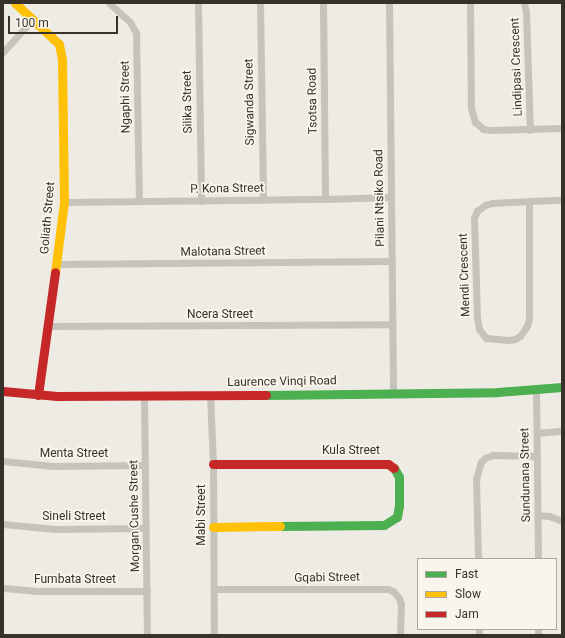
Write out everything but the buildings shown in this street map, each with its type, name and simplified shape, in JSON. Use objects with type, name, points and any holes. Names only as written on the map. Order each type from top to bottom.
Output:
[{"type":"street","points":[[3,52],[33,19],[15,3]]},
{"type":"street","name":"Ngaphi Street","points":[[109,3],[130,22],[136,33],[139,201]]},
{"type":"street","name":"Silika Street","points":[[198,3],[201,201]]},
{"type":"street","name":"Sigwanda Street","points":[[260,3],[263,200]]},
{"type":"street","name":"Tsotsa Road","points":[[323,3],[325,199]]},
{"type":"street","name":"Pilani Ntsiko Road","points":[[389,3],[393,392]]},
{"type":"street","name":"Lindipasi Crescent","points":[[470,3],[471,108],[475,122],[483,129],[530,130],[562,128]]},
{"type":"street","name":"Lindipasi Crescent","points":[[524,3],[526,12],[530,130]]},
{"type":"street","name":"Goliath Street","points":[[33,19],[59,44],[62,60],[64,202],[38,395]]},
{"type":"street","name":"P. Kona Street","points":[[64,202],[390,197]]},
{"type":"street","name":"Mendi Crescent","points":[[529,201],[529,318],[527,326],[520,336],[515,339],[491,340],[482,334],[477,318],[474,218],[480,208],[492,203],[529,201],[562,200]]},
{"type":"street","name":"Malotana Street","points":[[56,264],[391,261]]},
{"type":"street","name":"Ncera Street","points":[[47,326],[392,324]]},
{"type":"street","name":"Laurence Vinqi Road","points":[[3,391],[38,395],[144,396],[536,391],[562,387]]},
{"type":"street","name":"Sundunana Street","points":[[536,391],[538,558]]},
{"type":"street","name":"Mabi Street","points":[[210,395],[213,464],[214,635]]},
{"type":"street","name":"Morgan Cushe Street","points":[[144,396],[147,635]]},
{"type":"street","points":[[537,433],[562,431]]},
{"type":"street","points":[[478,558],[476,479],[482,462],[489,456],[493,455],[536,456]]},
{"type":"street","name":"Menta Street","points":[[3,461],[48,466],[145,465]]},
{"type":"street","name":"Kula Street","points":[[213,464],[388,464],[395,469],[399,477],[399,506],[397,517],[384,525],[213,527]]},
{"type":"street","points":[[538,515],[549,516],[562,521]]},
{"type":"street","name":"Sineli Street","points":[[3,524],[55,529],[145,528]]},
{"type":"street","name":"Fumbata Street","points":[[3,588],[35,591],[147,591]]},
{"type":"street","name":"Gqabi Street","points":[[214,590],[388,589],[393,591],[399,598],[400,635]]},
{"type":"traffic: fast","points":[[266,395],[498,392],[562,387]]},
{"type":"traffic: fast","points":[[280,526],[384,525],[397,517],[399,506],[399,477],[394,468]]},
{"type":"traffic: slow","points":[[15,3],[59,44],[62,60],[64,202],[55,272]]},
{"type":"traffic: slow","points":[[213,527],[280,526]]},
{"type":"traffic: jam","points":[[38,395],[55,272]]},
{"type":"traffic: jam","points":[[3,391],[57,396],[266,395]]},
{"type":"traffic: jam","points":[[213,464],[388,464],[394,468]]}]
